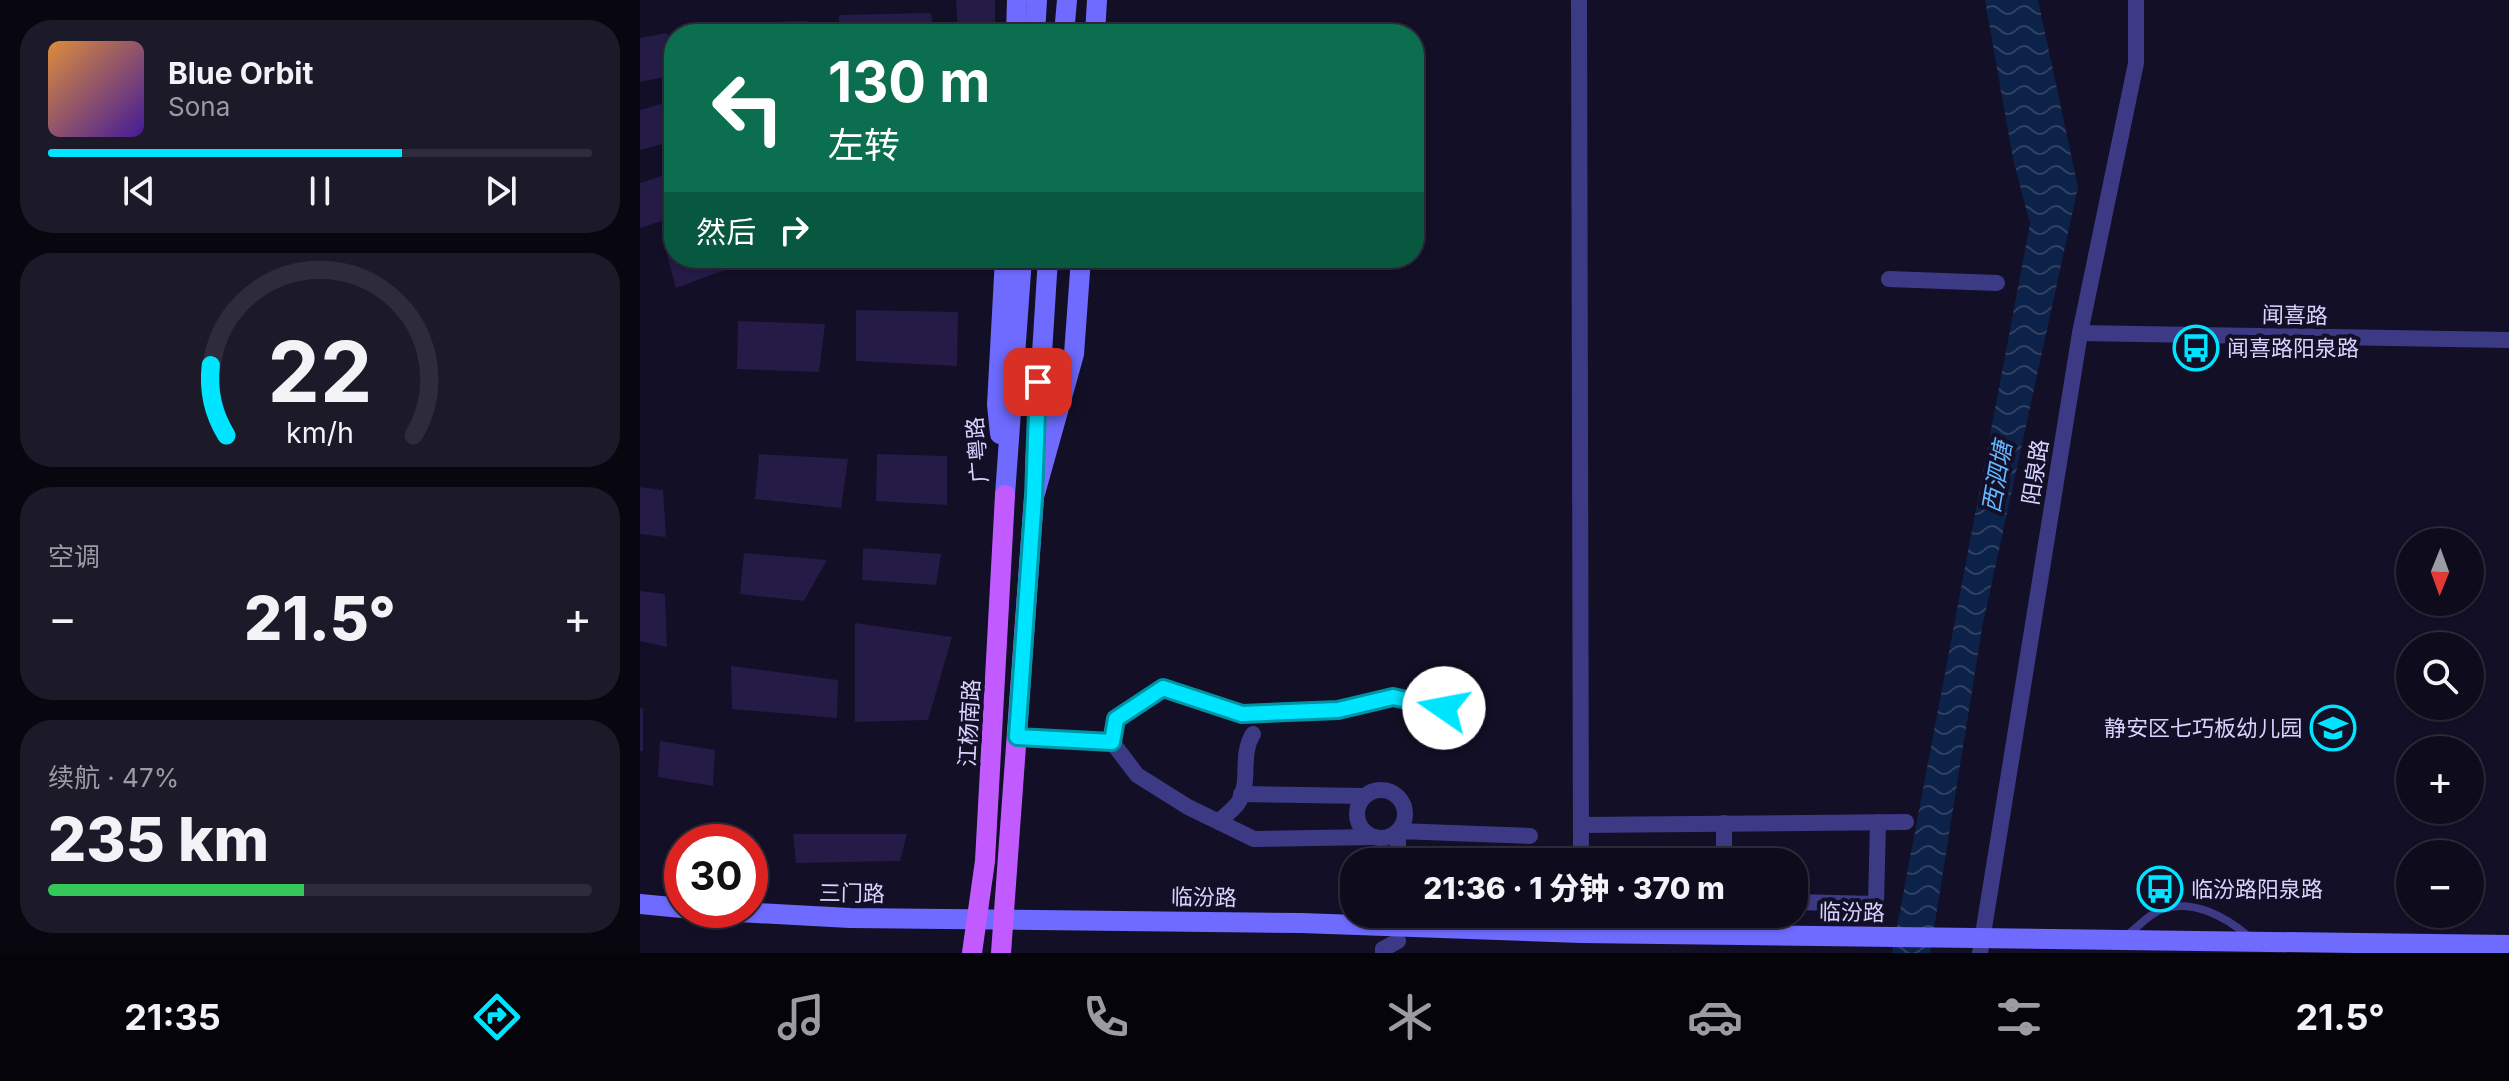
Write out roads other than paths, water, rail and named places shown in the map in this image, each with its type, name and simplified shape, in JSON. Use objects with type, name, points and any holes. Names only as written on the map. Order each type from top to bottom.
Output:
[{"type":"main road","name":"江杨南路","points":[[972,953],[985,861],[1005,495]]},
{"type":"main road","points":[[1001,953],[1034,497]]},
{"type":"street","points":[[1016,24],[1017,0]]},
{"type":"street","points":[[1036,24],[1037,0]]},
{"type":"street","points":[[1065,24],[1067,0]]},
{"type":"street","points":[[1096,24],[1097,0]]},
{"type":"street","points":[[1579,0],[1581,848]]},
{"type":"street","name":"阳泉路","points":[[1977,943],[2080,333],[2136,63],[2136,0]]},
{"type":"street","name":"广粤路","points":[[1004,268],[997,405],[1005,495]]},
{"type":"street","name":"广粤路","points":[[1005,495],[1021,268]]},
{"type":"street","points":[[1034,497],[1047,268]]},
{"type":"street","points":[[1034,497],[1074,354],[1080,268]]},
{"type":"street","points":[[1889,279],[1997,283]]},
{"type":"street","name":"闻喜路","points":[[2080,333],[2509,340]]},
{"type":"street","points":[[1444,708],[1393,697],[1338,710],[1242,714],[1163,688],[1116,719],[1112,742],[1137,775],[1254,839],[1375,837],[1391,836],[1398,831],[1530,836]]},
{"type":"street","points":[[1219,822],[1245,786],[1245,747],[1253,734]]},
{"type":"street","points":[[1017,737],[1112,742]]},
{"type":"street","points":[[1241,794],[1365,796],[1378,790],[1399,797],[1405,817],[1398,831],[1398,848]]},
{"type":"street","points":[[1365,796],[1359,804],[1358,820],[1361,828],[1375,837]]},
{"type":"street","points":[[1808,902],[1876,904],[1878,822]]},
{"type":"street","points":[[1581,825],[1906,822]]},
{"type":"street","points":[[1724,823],[1724,848]]},
{"type":"street","points":[[640,904],[664,906]]},
{"type":"street","name":"三门路","points":[[768,914],[1003,919]]},
{"type":"street","name":"临汾路","points":[[1003,919],[1340,923]]},
{"type":"street","name":"临汾路","points":[[1687,928],[1977,943],[2255,943],[2379,949],[2509,945]]},
{"type":"street","points":[[1383,953],[1383,949],[1398,941]]},
{"type":"lane","points":[[2120,941],[2162,909],[2197,908],[2227,918],[2255,943]]},
{"type":"water","name":"西泗塘","points":[[1985,0],[2038,0],[2078,187],[1982,628],[1930,953],[1892,953],[2030,224],[2013,159]]},
{"type":"place","name":"闻喜路阳泉路","points":[[2196,348]]},
{"type":"place","name":"静安区七巧板幼儿园","points":[[2333,728]]},
{"type":"place","name":"临汾路阳泉路","points":[[2160,889]]}]
